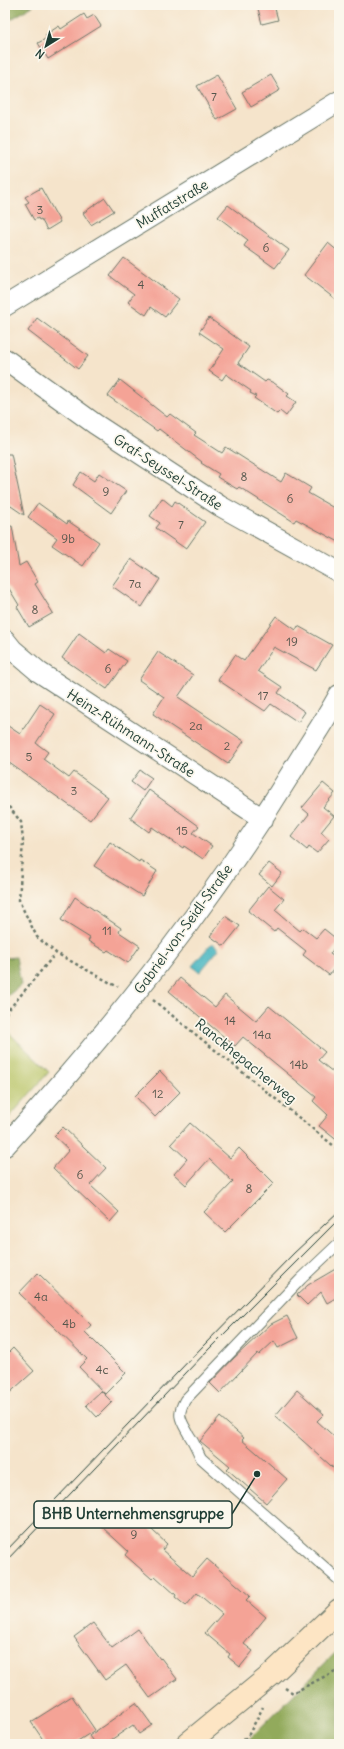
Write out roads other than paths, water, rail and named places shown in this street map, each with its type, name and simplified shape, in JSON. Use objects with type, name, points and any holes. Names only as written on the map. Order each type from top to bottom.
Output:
[{"type":"main road","points":[[187,1744],[271,1675],[339,1610]]},
{"type":"street","name":"Muffatstraße","points":[[5,306],[339,101]]},
{"type":"street","name":"Graf-Seyssel-Straße","points":[[5,359],[95,424],[220,506],[339,572]]},
{"type":"street","name":"Heinz-Rühmann-Straße","points":[[5,640],[13,650],[39,672],[263,819]]},
{"type":"street","name":"Gabriel-von-Seidl-Straße","points":[[5,1146],[137,993],[198,913],[263,819],[339,695]]},
{"type":"lane","points":[[339,1243],[301,1279],[185,1400],[180,1408],[181,1422],[201,1458],[339,1580]]},
{"type":"water","points":[[212,943],[219,949],[200,972],[192,966]]},
{"type":"tram line","points":[[5,1552],[294,1253],[339,1211]]},
{"type":"tram line","points":[[5,1562],[208,1350],[339,1219]]},
{"type":"place","name":"BHB Unternehmensgruppe","points":[[257,1474]]}]
